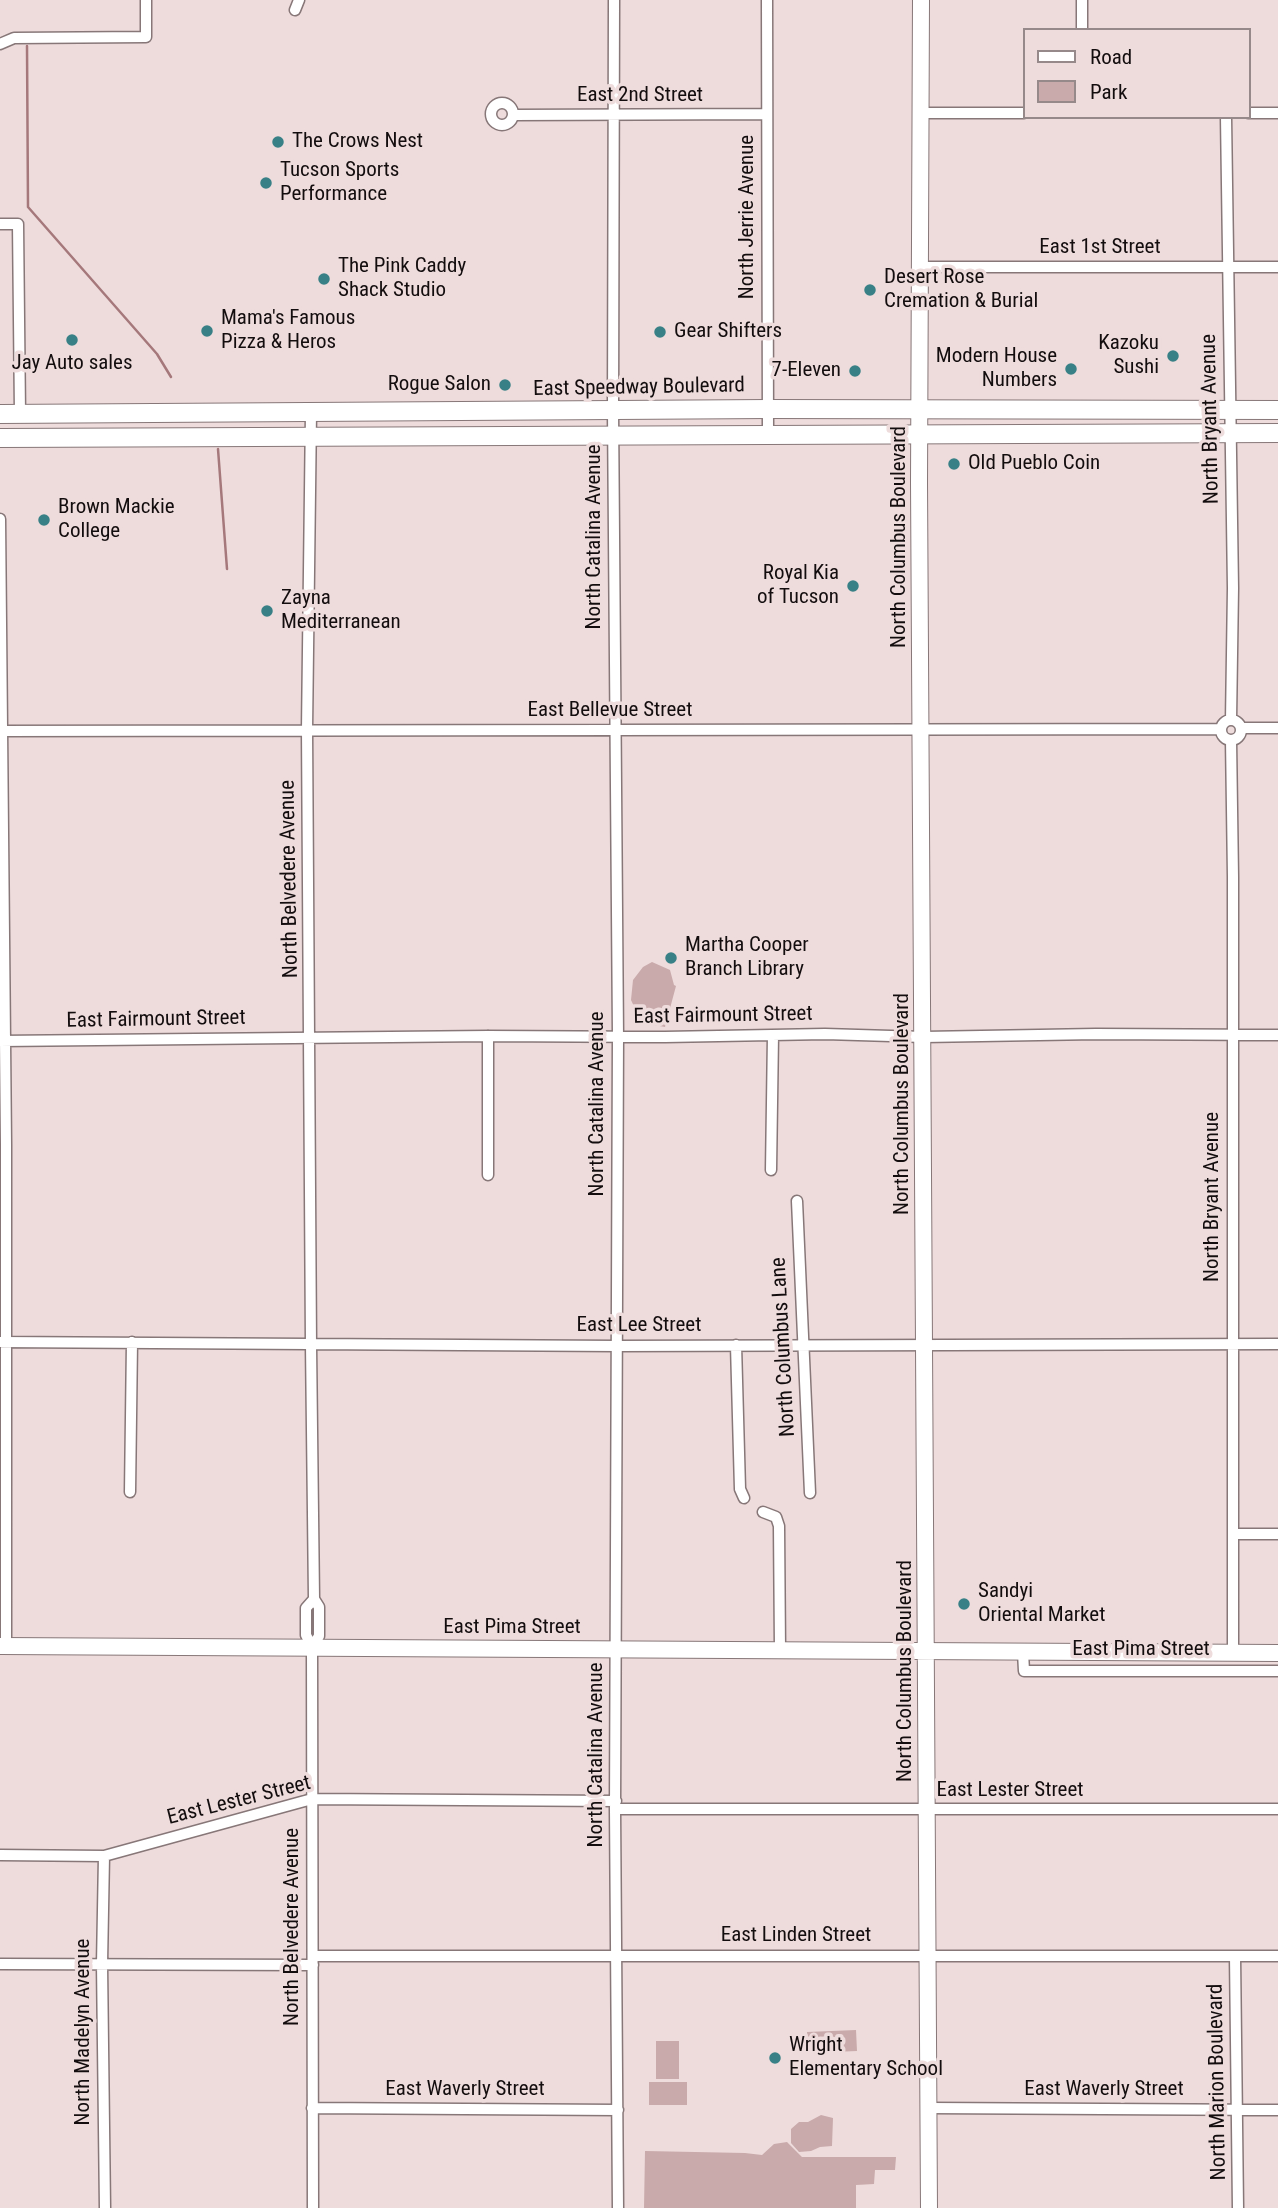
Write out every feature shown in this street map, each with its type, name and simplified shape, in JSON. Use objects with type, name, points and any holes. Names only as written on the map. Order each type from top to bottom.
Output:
[{"type":"main road","name":"East Speedway Boulevard","points":[[0,414],[769,409],[1278,410]]},
{"type":"main road","points":[[0,438],[1278,433]]},
{"type":"street","points":[[0,44],[14,38],[146,37],[146,0]]},
{"type":"street","name":"North Catalina Avenue","points":[[614,0],[613,435],[618,1036],[615,1805],[618,2208]]},
{"type":"street","name":"North Jerrie Avenue","points":[[767,0],[768,434]]},
{"type":"street","name":"North Columbus Boulevard","points":[[921,0],[920,433],[929,2208]]},
{"type":"street","points":[[1082,0],[1082,28]]},
{"type":"street","points":[[922,113],[1023,113]]},
{"type":"street","points":[[1250,113],[1278,113]]},
{"type":"street","name":"East 2nd Street","points":[[513,115],[767,114]]},
{"type":"street","name":"North Bryant Avenue","points":[[1226,119],[1232,433],[1231,720]]},
{"type":"street","points":[[0,224],[18,224],[20,414]]},
{"type":"street","name":"East 1st Street","points":[[922,267],[1278,267]]},
{"type":"street","name":"North Belvedere Avenue","points":[[311,412],[307,729],[314,1599],[306,1608],[306,1635],[312,1647],[313,2208]]},
{"type":"street","points":[[0,519],[3,1646]]},
{"type":"street","points":[[1231,720],[1237,722],[1241,728],[1239,737],[1231,740],[1223,737],[1223,723],[1231,720]]},
{"type":"street","points":[[1241,728],[1278,728]]},
{"type":"street","name":"East Bellevue Street","points":[[1,731],[1221,729]]},
{"type":"street","name":"North Bryant Avenue","points":[[1231,740],[1233,1653]]},
{"type":"street","points":[[771,1170],[773,1035]]},
{"type":"street","name":"East Fairmount Street","points":[[2,1041],[488,1036],[1278,1035]]},
{"type":"street","points":[[488,1036],[488,1175]]},
{"type":"street","name":"North Columbus Lane","points":[[797,1200],[810,1493]]},
{"type":"street","name":"East Lee Street","points":[[3,1342],[617,1346],[1278,1344]]},
{"type":"street","points":[[130,1492],[132,1342]]},
{"type":"street","points":[[736,1345],[740,1489],[744,1498]]},
{"type":"street","points":[[763,1513],[776,1517],[779,1526],[780,1650]]},
{"type":"street","points":[[1234,1534],[1278,1534]]},
{"type":"street","name":"East Pima Street","points":[[3,1646],[1278,1653]]},
{"type":"street","name":"East Pima Street","points":[[1023,1652],[1024,1671],[1278,1671]]},
{"type":"street","name":"East Lester Street","points":[[0,1855],[104,1856],[312,1799],[927,1811],[1278,1809]]},
{"type":"street","name":"North Madelyn Avenue","points":[[104,1856],[102,1964],[105,2208]]},
{"type":"street","name":"East Linden Street","points":[[0,1964],[617,1955],[1278,1956]]},
{"type":"street","name":"North Marion Boulevard","points":[[1235,1956],[1238,2208]]},
{"type":"street","name":"East Waverly Street","points":[[312,2108],[618,2110]]},
{"type":"street","name":"East Waverly Street","points":[[929,2108],[1278,2110]]},
{"type":"green space","points":[[652,962],[670,970],[676,986],[665,1027],[648,1024],[639,1017],[631,1000],[633,980],[643,967]]},
{"type":"green space","points":[[856,2030],[857,2051],[808,2053],[807,2032]]},
{"type":"green space","points":[[656,2041],[679,2041],[679,2079],[656,2079]]},
{"type":"green space","points":[[649,2082],[687,2082],[687,2105],[649,2105]]},
{"type":"green space","points":[[821,2115],[833,2118],[832,2146],[799,2152],[791,2143],[791,2129],[799,2122],[808,2122]]},
{"type":"green space","points":[[787,2142],[802,2157],[896,2157],[895,2170],[875,2170],[874,2184],[856,2185],[856,2208],[644,2208],[645,2151],[762,2155],[774,2144]]},
{"type":"waterway","points":[[27,46],[28,207],[157,354],[171,377]]},
{"type":"waterway","points":[[218,449],[227,569]]},
{"type":"place","name":"The Crows Nest","points":[[278,142]]},
{"type":"place","name":"Tucson Sports Performance","points":[[266,183]]},
{"type":"place","name":"The Pink Caddy Shack Studio","points":[[324,279]]},
{"type":"place","name":"Desert Rose Cremation & Burial","points":[[870,290]]},
{"type":"place","name":"Mama's Famous Pizza & Heros","points":[[207,331]]},
{"type":"place","name":"Gear Shifters","points":[[660,332]]},
{"type":"place","name":"Jay Auto sales","points":[[72,340]]},
{"type":"place","name":"Kazoku Sushi","points":[[1173,356]]},
{"type":"place","name":"Modern House Numbers","points":[[1071,369]]},
{"type":"place","name":"7-Eleven","points":[[855,371]]},
{"type":"place","name":"Rogue Salon","points":[[505,385]]},
{"type":"place","name":"Old Pueblo Coin","points":[[954,464]]},
{"type":"place","name":"Brown Mackie College","points":[[44,520]]},
{"type":"place","name":"Royal Kia of Tucson","points":[[853,586]]},
{"type":"place","name":"Zayna Mediterranean","points":[[267,611]]},
{"type":"place","name":"Martha Cooper Branch Library","points":[[671,958]]},
{"type":"place","name":"Sandyi Oriental Market","points":[[964,1604]]},
{"type":"place","name":"Wright Elementary School","points":[[775,2058]]}]
